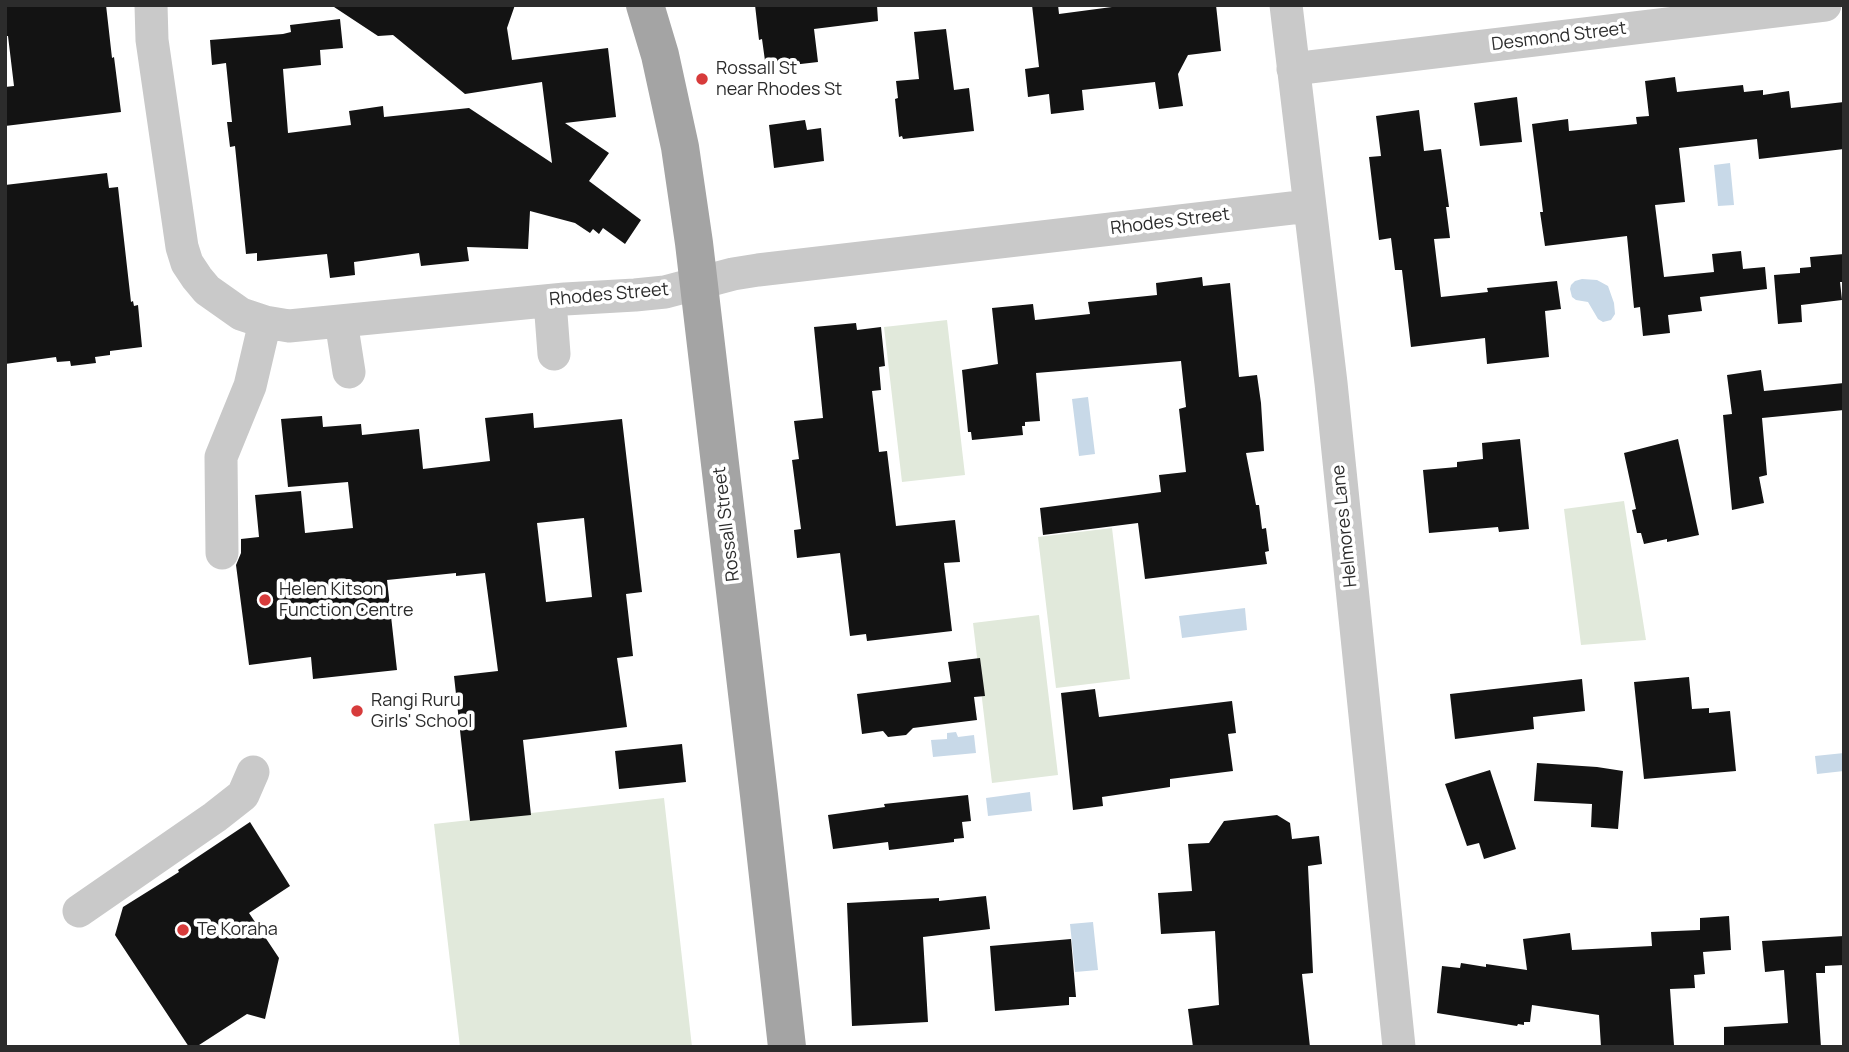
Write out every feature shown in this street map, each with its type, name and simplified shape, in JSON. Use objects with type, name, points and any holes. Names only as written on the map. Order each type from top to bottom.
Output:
[{"type":"main road","name":"Rossall Street","points":[[645,5],[660,55],[680,148],[699,283],[787,1047]]},
{"type":"street","name":"Rhodes Street","points":[[151,5],[152,40],[182,247],[187,263],[208,290],[241,314],[265,322],[289,326],[550,300],[665,292],[758,270],[1309,206]]},
{"type":"street","name":"Helmores Lane","points":[[1286,5],[1331,383],[1399,1047]]},
{"type":"street","name":"Desmond Street","points":[[1293,69],[1825,5]]},
{"type":"street","points":[[550,300],[554,354]]},
{"type":"street","points":[[341,321],[349,372]]},
{"type":"street","points":[[222,553],[221,457],[250,387],[265,322]]},
{"type":"street","points":[[79,911],[243,795],[253,772]]},
{"type":"shaded area","points":[[947,320],[965,475],[902,482],[884,327]]},
{"type":"shaded area","points":[[1624,501],[1646,640],[1581,645],[1564,509]]},
{"type":"shaded area","points":[[1112,528],[1130,679],[1056,688],[1038,537]]},
{"type":"shaded area","points":[[1039,615],[1058,775],[992,783],[973,623]]},
{"type":"shaded area","points":[[664,798],[692,1047],[460,1047],[434,824]]},
{"type":"water","points":[[1730,163],[1734,205],[1718,206],[1714,165]]},
{"type":"water","points":[[1582,279],[1597,280],[1608,286],[1615,314],[1611,320],[1603,322],[1598,319],[1588,302],[1572,297],[1571,285]]},
{"type":"water","points":[[1088,397],[1095,454],[1079,456],[1072,399]]},
{"type":"water","points":[[1245,608],[1247,630],[1182,638],[1179,616]]},
{"type":"water","points":[[956,732],[958,737],[974,735],[976,753],[933,757],[931,740],[947,739],[947,733]]},
{"type":"water","points":[[1844,753],[1844,771],[1817,774],[1815,756]]},
{"type":"water","points":[[1030,792],[1032,811],[988,816],[986,798]]},
{"type":"water","points":[[1093,922],[1098,970],[1075,972],[1070,924]]},
{"type":"building","points":[[5,5],[106,5],[121,112],[5,126],[5,87],[14,86],[8,36],[5,36]]},
{"type":"building","points":[[331,5],[515,5],[507,28],[512,60],[608,48],[616,117],[565,123],[609,153],[589,181],[641,220],[625,244],[603,228],[599,234],[593,229],[590,233],[575,223],[530,211],[528,249],[467,247],[469,261],[421,266],[419,253],[354,262],[355,275],[330,278],[327,254],[257,261],[257,253],[246,254],[235,146],[230,147],[227,122],[232,122],[226,63],[212,65],[210,40],[283,34],[291,32],[290,25],[340,19],[343,48],[320,50],[321,65],[283,69],[288,133],[351,125],[349,111],[383,106],[384,117],[469,108],[552,163],[542,82],[465,94],[393,35],[378,36]]},
{"type":"building","points":[[755,5],[877,5],[878,21],[814,29],[818,62],[766,68]]},
{"type":"building","points":[[1032,5],[1058,5],[1059,14],[1127,5],[1216,5],[1221,51],[1188,55],[1178,74],[1183,106],[1159,109],[1155,82],[1082,90],[1084,110],[1051,114],[1049,94],[1028,97],[1025,69],[1039,67]]},
{"type":"building","points":[[946,29],[954,90],[969,88],[974,131],[903,139],[902,136],[899,137],[896,81],[919,79],[914,32]]},
{"type":"building","points":[[1675,77],[1677,92],[1743,85],[1744,92],[1763,90],[1763,95],[1789,91],[1791,108],[1844,102],[1844,149],[1759,159],[1757,139],[1679,148],[1685,202],[1655,205],[1664,277],[1714,272],[1712,254],[1741,251],[1743,269],[1765,267],[1767,289],[1700,297],[1702,311],[1668,315],[1670,333],[1643,336],[1640,307],[1634,308],[1627,236],[1545,246],[1532,124],[1568,119],[1569,131],[1637,124],[1636,117],[1649,116],[1645,81]]},
{"type":"building","points":[[1517,97],[1522,142],[1480,146],[1474,103]]},
{"type":"building","points":[[1419,110],[1424,151],[1441,149],[1449,207],[1446,207],[1450,238],[1434,239],[1441,297],[1488,292],[1487,288],[1557,281],[1561,309],[1545,311],[1549,357],[1487,364],[1485,338],[1411,347],[1402,270],[1395,270],[1391,238],[1379,240],[1369,157],[1381,156],[1376,116]]},
{"type":"building","points":[[805,120],[807,130],[821,128],[824,161],[774,168],[769,125]]},
{"type":"building","points":[[107,173],[109,188],[118,187],[131,302],[133,301],[134,306],[138,305],[142,347],[110,351],[110,355],[95,357],[96,363],[71,366],[70,361],[57,362],[56,357],[5,364],[5,185]]},
{"type":"building","points":[[1844,254],[1844,282],[1840,282],[1842,300],[1801,305],[1802,322],[1778,324],[1774,275],[1800,273],[1800,268],[1811,267],[1810,257]]},
{"type":"building","points":[[1202,277],[1203,286],[1230,283],[1239,377],[1257,375],[1264,451],[1246,453],[1262,529],[1266,528],[1269,551],[1265,552],[1267,564],[1145,579],[1138,523],[1043,535],[1040,508],[1161,492],[1159,475],[1186,472],[1179,409],[1186,407],[1181,361],[1036,373],[1040,421],[1025,422],[1025,426],[1022,426],[1023,435],[972,440],[971,432],[968,432],[962,370],[998,364],[992,308],[1033,304],[1035,320],[1090,314],[1088,302],[1157,295],[1156,283]]},
{"type":"building","points":[[856,323],[857,330],[881,327],[885,366],[879,367],[881,390],[872,391],[879,452],[887,451],[896,526],[955,520],[960,562],[944,563],[952,631],[867,641],[866,634],[850,636],[840,553],[797,558],[794,530],[801,529],[792,460],[799,459],[794,421],[823,418],[814,327]]},
{"type":"building","points":[[1761,370],[1764,391],[1844,383],[1844,410],[1762,418],[1767,475],[1759,477],[1764,503],[1732,510],[1723,415],[1732,414],[1727,375]]},
{"type":"building","points":[[533,413],[534,428],[622,419],[642,592],[626,594],[633,656],[617,658],[627,727],[523,740],[531,815],[470,821],[454,676],[498,671],[485,573],[387,580],[397,670],[313,679],[311,657],[249,665],[236,565],[241,553],[241,539],[259,537],[255,495],[301,491],[305,533],[353,528],[348,482],[288,487],[281,419],[322,416],[323,427],[361,424],[362,435],[419,429],[423,469],[490,461],[485,418]],"holes":[[[584,518],[592,597],[546,602],[537,523]]]},
{"type":"building","points":[[1520,439],[1529,529],[1499,532],[1498,527],[1429,533],[1423,470],[1457,467],[1457,462],[1483,459],[1482,443]]},
{"type":"building","points":[[1678,439],[1699,535],[1644,544],[1641,533],[1637,533],[1632,510],[1636,509],[1624,453]]},
{"type":"building","points":[[980,658],[985,696],[974,697],[977,720],[913,728],[906,735],[888,737],[883,731],[862,734],[857,694],[951,682],[948,662]]},
{"type":"building","points":[[1689,677],[1692,709],[1709,708],[1709,713],[1730,711],[1736,771],[1644,779],[1634,682]]},
{"type":"building","points":[[1582,679],[1585,711],[1533,717],[1534,729],[1455,739],[1450,694]]},
{"type":"building","points":[[1095,689],[1099,717],[1232,701],[1236,733],[1228,734],[1233,771],[1170,779],[1170,787],[1102,797],[1103,806],[1073,810],[1061,693]]},
{"type":"building","points":[[682,744],[686,782],[619,789],[615,751]]},
{"type":"building","points":[[1537,763],[1623,771],[1618,829],[1591,827],[1592,804],[1534,801]]},
{"type":"building","points":[[1490,770],[1516,849],[1484,859],[1479,843],[1467,846],[1445,784]]},
{"type":"building","points":[[968,795],[971,821],[962,822],[964,838],[954,839],[954,842],[889,850],[888,842],[833,849],[828,815],[885,807],[884,804]]},
{"type":"building","points":[[1277,815],[1290,823],[1292,839],[1319,836],[1322,864],[1308,866],[1313,973],[1302,974],[1310,1047],[1193,1047],[1188,1009],[1219,1005],[1215,931],[1161,934],[1158,893],[1192,891],[1188,844],[1209,843],[1224,821]]},
{"type":"building","name":"Te Koraha","points":[[250,822],[290,886],[249,913],[279,958],[265,1019],[247,1014],[196,1047],[189,1047],[115,935],[123,907]]},
{"type":"building","points":[[986,896],[990,929],[923,937],[928,1022],[852,1026],[847,903],[939,898],[939,901]]},
{"type":"building","points":[[1729,916],[1731,950],[1703,952],[1705,974],[1694,975],[1695,988],[1670,989],[1674,1045],[1601,1047],[1599,1015],[1532,1005],[1530,1022],[1517,1026],[1437,1013],[1442,966],[1460,968],[1461,963],[1486,967],[1486,964],[1527,970],[1523,939],[1570,933],[1572,950],[1652,946],[1651,932],[1700,930],[1700,918]]},
{"type":"building","points":[[1844,936],[1844,965],[1825,966],[1825,973],[1816,973],[1821,1047],[1724,1047],[1724,1027],[1788,1023],[1784,970],[1765,972],[1762,941]]},
{"type":"building","points":[[1071,939],[1076,997],[1069,997],[1069,1005],[995,1011],[990,946]]},
{"type":"place","name":"Rossall St near Rhodes St","points":[[702,79]]},
{"type":"place","name":"Helen Kitson Function Centre","points":[[265,600]]},
{"type":"place","name":"Rangi Ruru Girls' School","points":[[357,711]]},
{"type":"place","name":"Te Koraha","points":[[183,930]]}]
